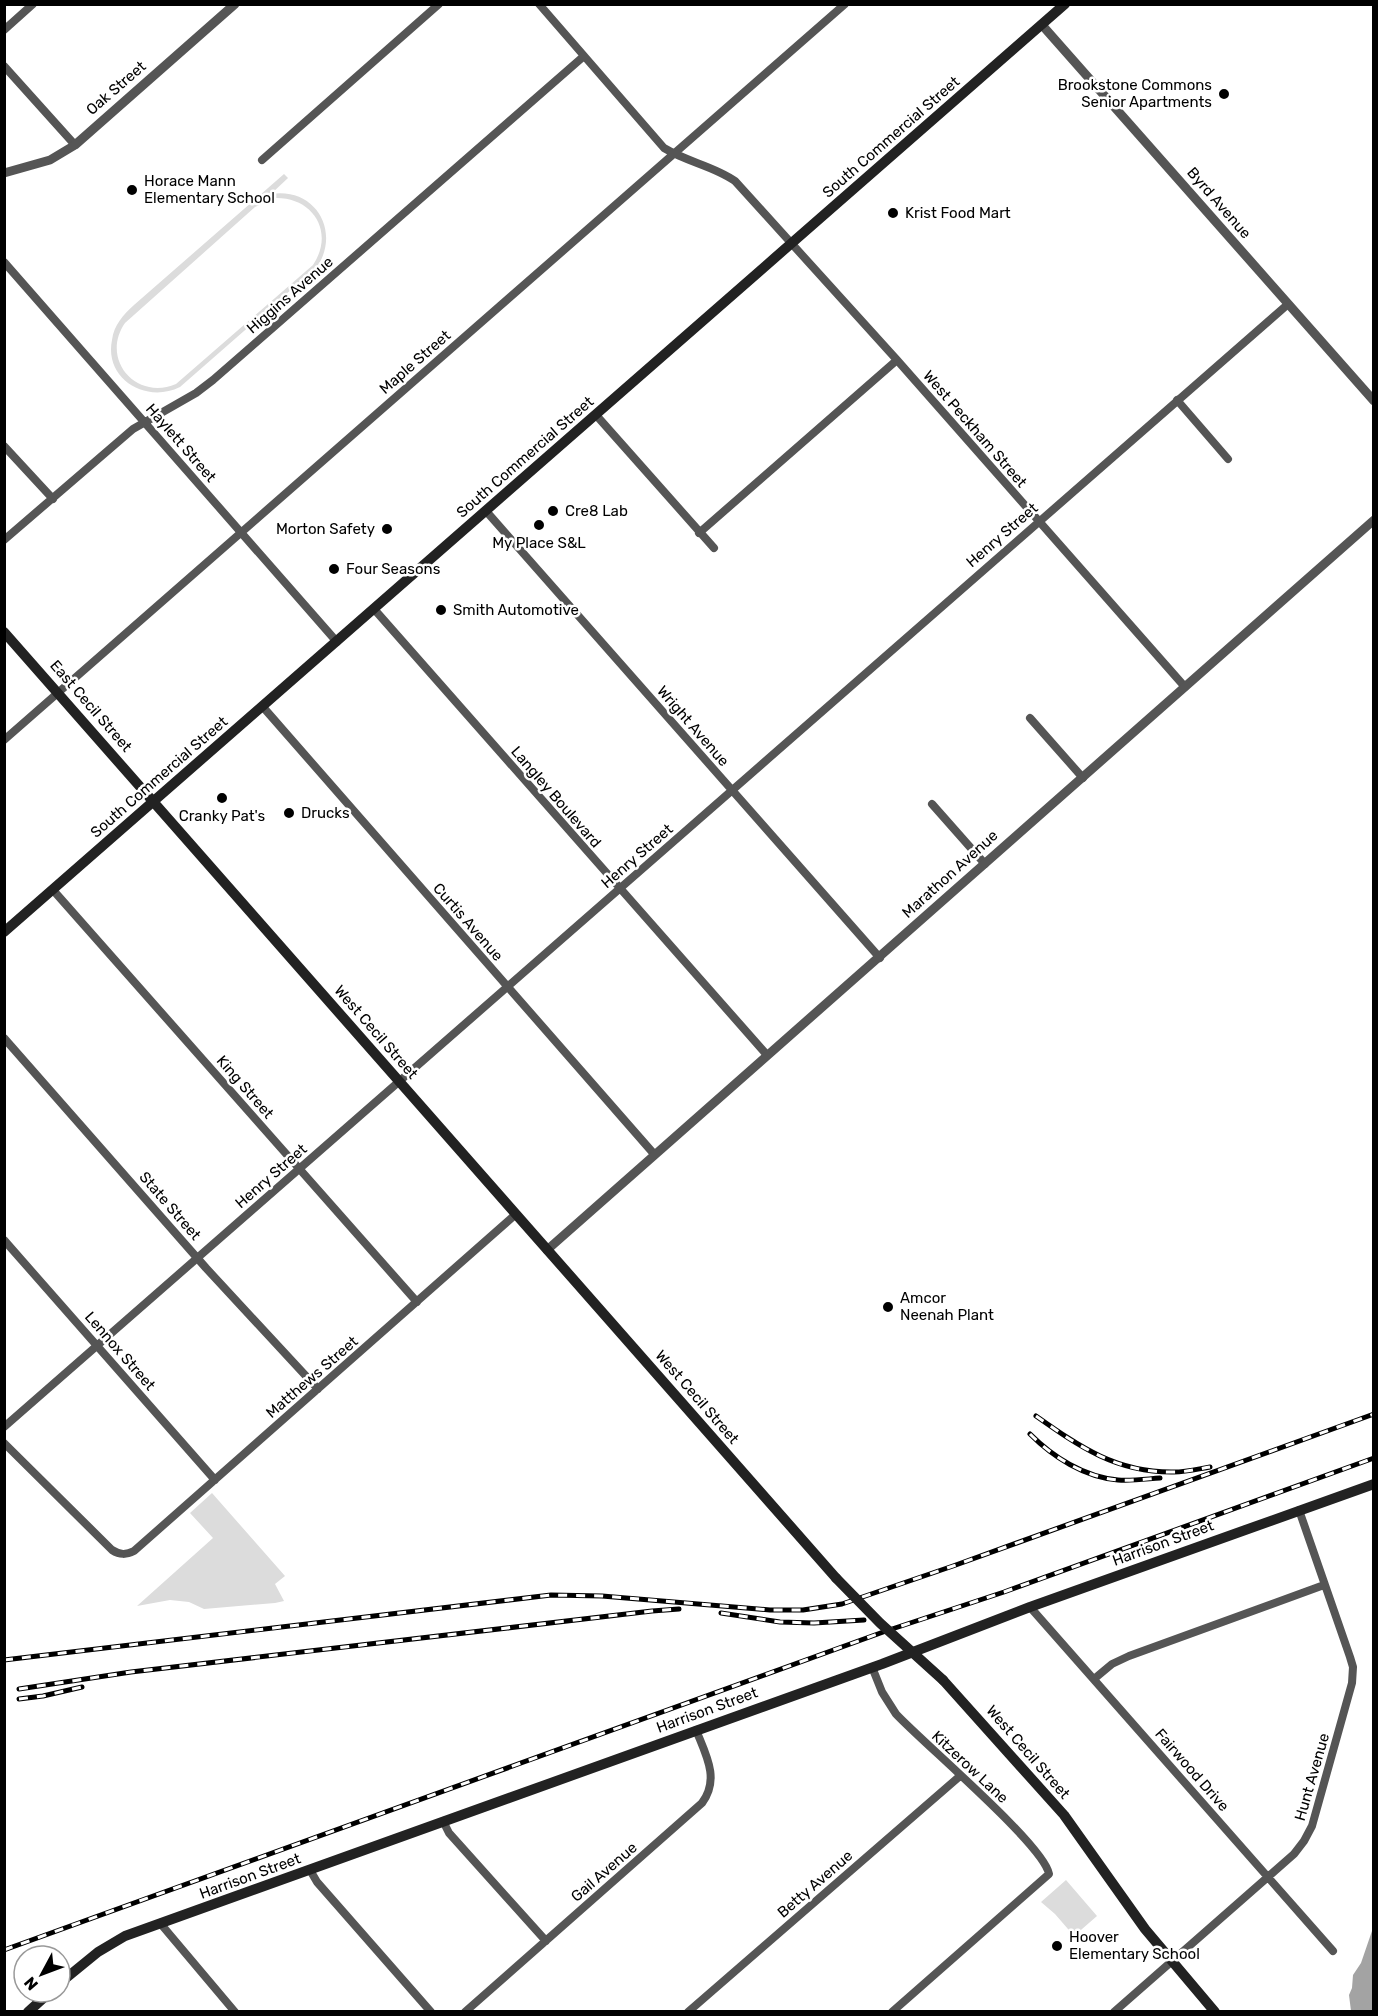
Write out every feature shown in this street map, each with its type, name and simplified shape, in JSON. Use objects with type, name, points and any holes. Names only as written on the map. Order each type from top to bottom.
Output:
[{"type":"main road","name":"South Commercial Street","points":[[4,932],[1065,4]]},
{"type":"main road","name":"East Cecil Street","points":[[4,632],[154,801]]},
{"type":"main road","name":"West Cecil Street","points":[[154,801],[836,1578],[880,1623],[943,1680],[1064,1815],[1116,1891],[1215,2012]]},
{"type":"main road","name":"Harrison Street","points":[[72,1973],[111,1943],[160,1923],[1374,1484]]},
{"type":"street","points":[[4,30],[33,4]]},
{"type":"street","name":"Oak Street","points":[[4,173],[50,160],[75,145],[235,4]]},
{"type":"street","points":[[262,160],[439,4]]},
{"type":"street","points":[[539,4],[664,148],[673,154]]},
{"type":"street","name":"Maple Street","points":[[4,740],[845,4]]},
{"type":"street","name":"Byrd Avenue","points":[[1042,25],[1374,401]]},
{"type":"street","name":"Higgins Avenue","points":[[4,540],[144,422],[196,393],[213,380],[584,56]]},
{"type":"street","points":[[4,66],[75,145]]},
{"type":"street","name":"West Peckham Street","points":[[673,154],[719,172],[735,181],[897,360],[1185,687]]},
{"type":"street","name":"Haylett Street","points":[[4,262],[337,642]]},
{"type":"street","name":"Henry Street","points":[[4,1427],[1287,305]]},
{"type":"street","points":[[699,532],[897,360]]},
{"type":"street","points":[[1177,400],[1228,459]]},
{"type":"street","points":[[596,415],[714,548]]},
{"type":"street","points":[[4,446],[53,499]]},
{"type":"street","name":"Wright Avenue","points":[[486,511],[880,958]]},
{"type":"street","name":"Marathon Avenue","points":[[547,1250],[1374,520]]},
{"type":"street","name":"Langley Boulevard","points":[[374,609],[767,1055]]},
{"type":"street","name":"Curtis Avenue","points":[[263,707],[654,1154]]},
{"type":"street","points":[[1030,718],[1083,778]]},
{"type":"street","points":[[932,804],[985,864]]},
{"type":"street","name":"King Street","points":[[53,890],[417,1302]]},
{"type":"street","name":"State Street","points":[[4,1038],[198,1258],[318,1389]]},
{"type":"street","name":"Matthews Street","points":[[4,1443],[117,1554],[124,1554],[139,1548],[516,1214]]},
{"type":"street","name":"Lennox Street","points":[[4,1240],[215,1480]]},
{"type":"street","name":"Hunt Avenue","points":[[1114,2012],[1299,1848],[1312,1826],[1352,1683],[1353,1672],[1299,1510]]},
{"type":"street","points":[[1094,1679],[1112,1664],[1129,1656],[1324,1585]]},
{"type":"street","name":"Fairwood Drive","points":[[1030,1607],[1333,1950]]},
{"type":"street","name":"Kitzerow Lane","points":[[872,1667],[882,1692],[896,1714],[1012,1825],[1044,1863],[1049,1874],[892,2012]]},
{"type":"street","name":"Gail Avenue","points":[[465,2012],[702,1803],[710,1790],[712,1774],[696,1730]]},
{"type":"street","name":"Betty Avenue","points":[[688,2012],[960,1776]]},
{"type":"street","points":[[443,1821],[449,1833],[546,1941]]},
{"type":"street","points":[[310,1870],[317,1882],[431,2012]]},
{"type":"street","points":[[160,1923],[235,2012]]},
{"type":"shaded area","points":[[284,174],[288,178],[271,194],[300,197],[319,214],[325,226],[324,253],[317,267],[180,387],[154,392],[141,390],[121,376],[114,366],[111,354],[113,335],[120,321],[134,305]],"holes":[[[275,198],[288,199],[310,210],[321,229],[322,240],[313,265],[176,384],[161,388],[148,387],[136,382],[126,373],[120,363],[117,350],[118,337],[125,323],[255,207]]]},
{"type":"shaded area","points":[[212,1493],[285,1576],[275,1584],[284,1601],[204,1609],[189,1602],[170,1600],[137,1606],[213,1538],[190,1513]]},
{"type":"shaded area","points":[[1066,1880],[1097,1916],[1074,1936],[1041,1902]]},
{"type":"shaded area","points":[[1373,1928],[1373,2011],[1351,2011],[1349,1995],[1353,1975],[1361,1963]]},
{"type":"railway","points":[[4,1660],[551,1595],[602,1596],[770,1610],[803,1610],[842,1604],[1374,1414]]},
{"type":"railway","points":[[1036,1416],[1084,1448],[1117,1463],[1154,1471],[1178,1472],[1210,1467]]},
{"type":"railway","points":[[1030,1434],[1059,1458],[1093,1475],[1118,1480],[1160,1478]]},
{"type":"railway","points":[[4,1950],[886,1631],[1004,1592],[1374,1458]]},
{"type":"railway","points":[[19,1689],[131,1672],[679,1609]]},
{"type":"railway","points":[[721,1613],[780,1622],[814,1623],[864,1620]]},
{"type":"railway","points":[[19,1699],[82,1687]]},
{"type":"place","name":"Brookstone Commons Senior Apartments","points":[[1224,94]]},
{"type":"place","name":"Horace Mann Elementary School","points":[[132,190]]},
{"type":"place","name":"Krist Food Mart","points":[[893,213]]},
{"type":"place","name":"Cre8 Lab","points":[[553,511]]},
{"type":"place","name":"My Place S&L","points":[[539,525]]},
{"type":"place","name":"Morton Safety","points":[[387,529]]},
{"type":"place","name":"Four Seasons","points":[[334,569]]},
{"type":"place","name":"Smith Automotive","points":[[441,610]]},
{"type":"place","name":"Cranky Pat's","points":[[222,798]]},
{"type":"place","name":"Drucks","points":[[289,813]]},
{"type":"place","name":"Amcor Neenah Plant","points":[[888,1307]]},
{"type":"place","name":"Hoover Elementary School","points":[[1057,1946]]}]
